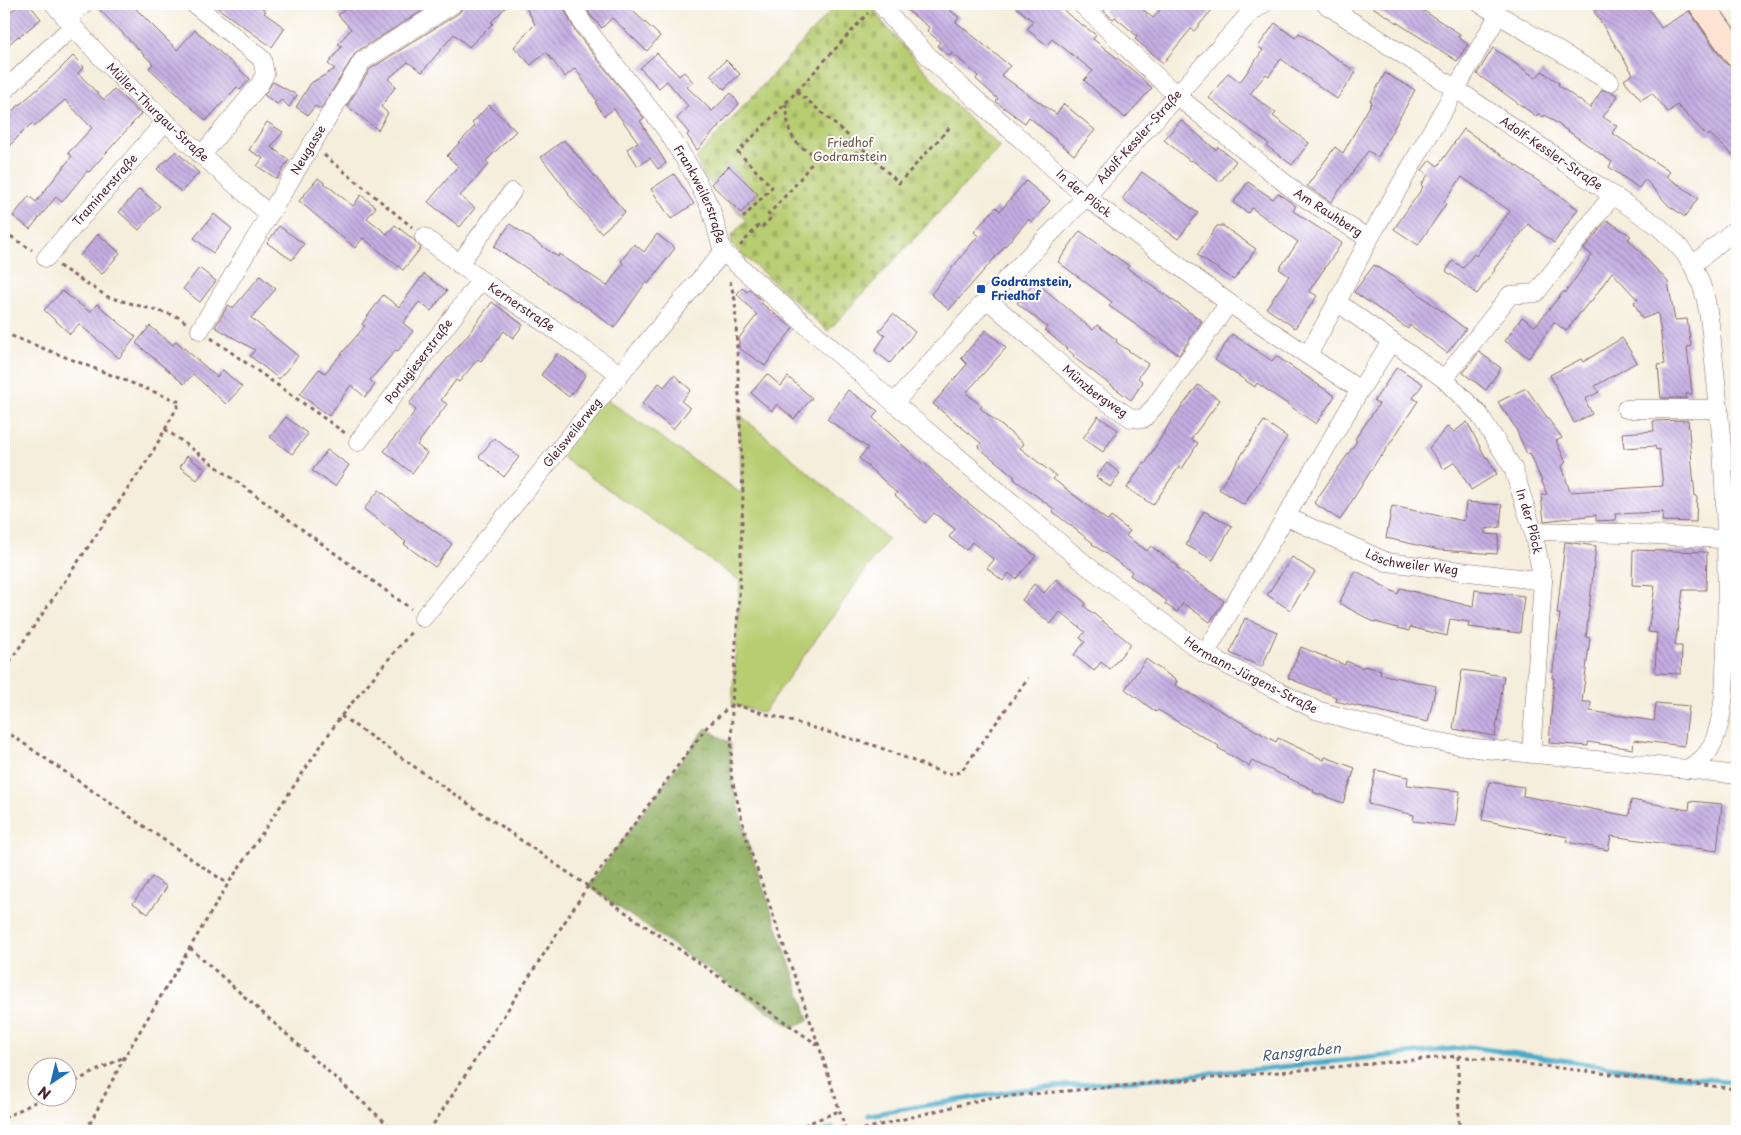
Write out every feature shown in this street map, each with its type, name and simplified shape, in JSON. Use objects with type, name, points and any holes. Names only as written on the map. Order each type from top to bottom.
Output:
[{"type":"main road","points":[[1701,4],[1737,55]]},
{"type":"street","name":"Müller-Thurgau-Straße","points":[[54,4],[165,122],[201,156],[269,214]]},
{"type":"street","points":[[4,91],[70,23],[84,4]]},
{"type":"street","points":[[194,4],[262,59],[265,74],[260,84],[201,156]]},
{"type":"street","name":"Neugasse","points":[[200,330],[362,61],[453,4]]},
{"type":"street","name":"Frankweilerstraße","points":[[573,4],[583,24],[667,132],[692,171],[730,251],[894,404]]},
{"type":"street","name":"Am Rauhberg","points":[[1081,4],[1176,95],[1297,193],[1369,239],[1499,14]]},
{"type":"street","name":"Adolf-Kessler-Straße","points":[[1325,4],[1658,226],[1677,244],[1693,264],[1705,294],[1711,335],[1731,540],[1725,676],[1720,719],[1714,742],[1704,759],[1687,769]]},
{"type":"street","points":[[1481,4],[1610,82]]},
{"type":"street","name":"Adolf-Kessler-Straße","points":[[894,404],[987,299],[1086,197],[1259,5]]},
{"type":"street","name":"In der Plöck","points":[[877,6],[892,18],[936,64],[1086,197],[1229,303],[1360,390]]},
{"type":"street","name":"Traminerstraße","points":[[46,258],[165,122]]},
{"type":"street","points":[[459,264],[512,192]]},
{"type":"street","points":[[1444,379],[1510,294],[1536,292],[1612,196]]},
{"type":"street","points":[[1693,264],[1737,228]]},
{"type":"street","name":"Kernerstraße","points":[[424,237],[481,280],[620,374]]},
{"type":"street","points":[[1308,355],[1369,239]]},
{"type":"street","name":"Gleisweilerweg","points":[[423,618],[620,374],[730,251]]},
{"type":"street","name":"Portugieserstraße","points":[[358,442],[481,280]]},
{"type":"street","name":"Münzbergweg","points":[[987,299],[1090,391],[1131,418],[1143,418],[1155,406],[1229,303]]},
{"type":"street","name":"In der Plöck","points":[[1337,302],[1444,379],[1479,414],[1512,468],[1533,531],[1543,581],[1531,754]]},
{"type":"street","points":[[1204,654],[1360,390],[1391,342]]},
{"type":"street","name":"Hermann-Jürgens-Straße","points":[[894,404],[1086,565],[1204,654],[1316,710],[1408,736],[1475,748],[1737,775]]},
{"type":"street","points":[[1626,409],[1719,410]]},
{"type":"street","name":"Löschweiler Weg","points":[[1286,517],[1387,562],[1543,581]]},
{"type":"street","points":[[1533,531],[1623,533],[1731,540]]},
{"type":"path","points":[[743,218],[772,187],[738,152],[877,6]]},
{"type":"path","points":[[797,91],[899,183],[951,126]]},
{"type":"path","points":[[785,104],[791,136],[803,148],[818,155],[832,158],[845,157],[862,148]]},
{"type":"path","points":[[312,145],[424,237]]},
{"type":"path","points":[[730,251],[759,225],[762,227],[770,218],[767,216],[796,184],[818,155]]},
{"type":"path","points":[[730,281],[735,300],[743,494],[740,581],[732,704],[731,775],[748,844],[819,1046],[846,1131]]},
{"type":"path","points":[[4,333],[180,402],[151,455],[4,670]]},
{"type":"path","points":[[86,1131],[125,1056],[228,884],[341,716],[423,618],[166,428]]},
{"type":"path","points":[[732,704],[876,746],[946,774],[961,772],[1028,678]]},
{"type":"path","points":[[429,1131],[588,886],[706,728],[732,704]]},
{"type":"path","points":[[341,716],[819,1046]]},
{"type":"path","points":[[4,730],[228,884]]},
{"type":"path","points":[[190,948],[395,1131]]},
{"type":"path","points":[[78,1080],[125,1056]]},
{"type":"path","points":[[856,1131],[988,1098],[1458,1056],[1737,1089]]},
{"type":"path","points":[[1458,1056],[1459,1131]]},
{"type":"path","points":[[4,1118],[28,1106]]},
{"type":"path","points":[[789,1131],[839,1111]]},
{"type":"green space","name":"Friedhof Godramstein","points":[[837,4],[844,4],[854,12],[862,4],[867,4],[873,8],[883,23],[963,113],[1000,147],[828,331],[732,245],[731,236],[746,220],[705,178],[696,158]]},
{"type":"green space","points":[[602,396],[742,494],[739,414],[888,539],[763,713],[732,704],[740,581],[556,453]]},
{"type":"green space","points":[[706,728],[731,744],[731,775],[748,844],[809,1019],[792,1028],[588,886]]},
{"type":"building","points":[[20,4],[29,4],[41,19],[4,49],[4,17]]},
{"type":"building","points":[[94,4],[131,4],[177,50],[195,30],[250,79],[240,90],[237,87],[206,121],[149,68],[153,64]]},
{"type":"building","points":[[212,4],[257,4],[266,11],[264,13],[285,28],[272,47]]},
{"type":"building","points":[[352,4],[433,4],[356,52],[321,109],[315,106],[308,115],[296,107],[311,83],[335,69],[328,64],[342,46],[338,44],[351,29],[338,15]]},
{"type":"building","points":[[464,4],[509,4],[469,47],[454,34],[422,72],[408,62],[388,79],[396,86],[381,107],[388,113],[378,130],[347,106],[370,69],[459,13]]},
{"type":"building","points":[[524,4],[562,4],[575,31],[644,118],[640,121],[666,163],[658,169],[650,158],[638,166],[627,149],[638,142],[614,109],[604,116],[595,102],[597,101],[575,68],[565,77],[546,52],[531,65],[514,47],[535,24]]},
{"type":"building","points":[[585,4],[625,4],[660,36],[647,51],[612,18],[602,28],[590,15]]},
{"type":"building","points":[[899,4],[941,4],[959,17],[956,22],[1010,66],[1001,75],[1056,114],[1064,104],[1095,130],[1074,155],[1029,117],[1025,123],[996,102],[998,99],[976,79],[978,76],[952,53],[950,56],[937,46],[940,42],[927,31],[929,27]]},
{"type":"building","points":[[1012,4],[1057,4],[1096,35],[1093,39],[1152,88],[1125,118],[1084,80],[1093,71],[1052,39],[1047,45],[1027,30],[1033,21]]},
{"type":"building","points":[[1101,4],[1137,4],[1153,18],[1165,4],[1217,4],[1194,31],[1191,29],[1163,63],[1135,39],[1137,36],[1115,17],[1113,19],[1106,13],[1104,11],[1106,8]]},
{"type":"building","points":[[1368,4],[1413,4],[1460,34],[1458,37],[1468,44],[1457,61]]},
{"type":"building","points":[[1607,4],[1646,4],[1661,28],[1689,11],[1725,63],[1737,71],[1737,159],[1710,134],[1707,136],[1677,105],[1668,112],[1652,93],[1641,100],[1624,80],[1633,74],[1594,11]]},
{"type":"building","points":[[1275,23],[1295,38],[1299,33],[1356,72],[1337,99],[1281,59],[1269,76],[1266,74],[1250,94],[1276,113],[1273,116],[1309,143],[1292,165],[1267,146],[1269,144],[1209,98],[1228,73],[1240,82],[1263,50],[1258,47]]},
{"type":"building","points":[[1493,48],[1536,78],[1542,71],[1590,108],[1602,90],[1612,92],[1618,96],[1603,117],[1617,126],[1612,133],[1670,172],[1666,176],[1698,198],[1685,217],[1668,205],[1645,179],[1639,188],[1609,167],[1612,162],[1545,115],[1543,117],[1538,114],[1536,116],[1477,74]]},
{"type":"building","points":[[657,53],[679,76],[684,72],[693,82],[687,87],[712,111],[731,93],[739,104],[697,150],[687,135],[689,133],[677,119],[688,106],[667,81],[659,88],[640,68]]},
{"type":"building","points":[[73,56],[84,67],[78,73],[104,100],[114,89],[141,114],[89,172],[87,171],[62,202],[56,197],[30,229],[13,216],[29,196],[36,202],[72,156],[68,153],[92,128],[65,100],[34,127],[31,124],[4,151],[4,118]]},
{"type":"building","points":[[726,60],[740,74],[724,89],[710,75]]},
{"type":"building","points":[[1385,73],[1415,90],[1378,157],[1368,151],[1331,202],[1307,186],[1335,147],[1343,153],[1372,102],[1370,101]]},
{"type":"building","points":[[273,82],[297,95],[289,107],[282,100],[277,104],[264,95]]},
{"type":"building","points":[[489,105],[516,131],[486,161],[489,164],[460,196],[475,208],[460,227],[428,202],[458,166],[447,156],[475,126],[472,123]]},
{"type":"building","points":[[1181,120],[1216,150],[1218,147],[1236,161],[1220,182],[1164,140]]},
{"type":"building","points":[[267,122],[283,132],[271,147],[289,160],[277,179],[257,166],[263,158],[249,150]]},
{"type":"building","points":[[1464,129],[1578,209],[1554,243],[1528,224],[1477,294],[1446,271],[1453,261],[1463,268],[1474,254],[1476,256],[1510,211],[1462,177],[1444,202],[1446,204],[1418,245],[1394,229],[1423,187],[1421,185],[1428,175],[1422,170],[1430,160],[1438,166]]},
{"type":"building","points":[[564,140],[625,212],[601,233],[568,194],[541,157]]},
{"type":"building","points":[[176,151],[199,173],[181,192],[157,169]]},
{"type":"building","points":[[729,166],[758,194],[741,213],[711,184]]},
{"type":"building","points":[[1142,172],[1198,213],[1178,239],[1122,199]]},
{"type":"building","points":[[674,174],[694,204],[671,219],[651,189]]},
{"type":"building","points":[[318,178],[353,206],[361,195],[376,207],[367,218],[387,234],[395,225],[414,240],[421,248],[403,270],[363,238],[355,248],[299,201]]},
{"type":"building","points":[[1026,181],[1050,201],[1032,222],[1029,219],[949,310],[931,294],[978,236],[974,232],[996,207],[1000,211]]},
{"type":"building","points":[[1248,182],[1273,199],[1278,193],[1296,206],[1293,211],[1342,243],[1309,291],[1317,296],[1295,328],[1266,308],[1289,276],[1279,269],[1298,242],[1252,208],[1248,213],[1233,203]]},
{"type":"building","points":[[139,189],[160,206],[139,230],[119,212]]},
{"type":"building","points":[[214,214],[232,229],[213,253],[194,238]]},
{"type":"building","points":[[1607,220],[1631,236],[1628,239],[1668,282],[1675,320],[1687,319],[1691,346],[1687,347],[1692,394],[1686,394],[1686,398],[1661,398],[1658,365],[1665,364],[1658,313],[1642,319],[1634,302],[1638,300],[1612,272],[1590,303],[1566,331],[1554,322],[1529,358],[1505,341],[1522,317],[1535,326],[1564,291],[1565,293],[1592,255],[1584,249]]},
{"type":"building","points":[[510,224],[558,257],[559,254],[607,286],[623,263],[621,261],[634,244],[644,252],[657,234],[675,248],[648,284],[646,282],[614,328],[591,310],[494,247]]},
{"type":"building","points":[[279,226],[304,244],[292,260],[267,243]]},
{"type":"building","points":[[1217,226],[1223,226],[1256,249],[1234,280],[1197,255]]},
{"type":"building","points":[[1080,231],[1129,266],[1127,268],[1202,321],[1179,355],[1109,306],[1112,302],[1058,262]]},
{"type":"building","points":[[98,234],[120,253],[102,274],[80,256]]},
{"type":"building","points":[[1374,265],[1412,289],[1466,329],[1447,353],[1410,325],[1408,329],[1354,292]]},
{"type":"building","points":[[199,268],[216,281],[200,302],[183,289]]},
{"type":"building","points":[[424,274],[447,291],[431,311],[419,302],[403,323],[413,331],[398,351],[396,350],[370,380],[375,385],[365,397],[351,385],[329,416],[300,394],[319,369],[325,373],[365,326],[362,324],[383,295],[399,307]]},
{"type":"building","points":[[260,276],[276,289],[251,318],[298,356],[279,379],[250,356],[255,350],[215,327],[228,305],[233,308]]},
{"type":"building","points":[[1035,281],[1093,330],[1097,325],[1117,340],[1116,342],[1148,364],[1138,378],[1143,382],[1131,400],[1073,357],[1074,355],[1045,330],[1047,327],[1017,303]]},
{"type":"building","points":[[742,288],[747,292],[749,289],[762,301],[761,303],[793,328],[765,366],[739,348],[739,338],[757,315],[737,294]]},
{"type":"building","points":[[62,291],[90,312],[97,304],[136,337],[119,358],[79,324],[70,334],[44,310]]},
{"type":"building","points":[[492,302],[523,325],[513,338],[504,331],[481,361],[478,359],[459,382],[456,380],[441,400],[447,404],[417,445],[427,453],[412,473],[384,451],[416,410],[409,404],[428,379],[466,337]]},
{"type":"building","points":[[893,314],[915,332],[890,363],[875,351],[885,336],[879,331]]},
{"type":"building","points":[[150,326],[173,345],[176,341],[217,377],[223,370],[242,387],[226,404],[193,374],[184,384],[136,343]]},
{"type":"building","points":[[986,330],[1006,348],[966,393],[982,406],[980,408],[1024,444],[1020,448],[1056,476],[1053,479],[1108,521],[1111,517],[1130,531],[1126,536],[1147,551],[1151,546],[1177,565],[1177,568],[1224,601],[1210,622],[1183,603],[1177,612],[1165,604],[1167,601],[1130,575],[1132,572],[1092,544],[1053,512],[1054,509],[1014,479],[1015,477],[978,447],[981,443],[933,404],[967,364],[961,358]]},
{"type":"building","points":[[1232,334],[1272,361],[1276,356],[1335,396],[1316,424],[1257,383],[1255,387],[1215,360]]},
{"type":"building","points":[[1622,338],[1637,362],[1595,386],[1599,392],[1585,399],[1592,414],[1574,423],[1550,375],[1581,359],[1583,362]]},
{"type":"building","points":[[1479,352],[1501,368],[1486,390],[1463,373]]},
{"type":"building","points":[[558,353],[586,375],[569,397],[541,375]]},
{"type":"building","points":[[1397,367],[1423,384],[1413,398],[1418,401],[1380,456],[1340,520],[1314,503],[1357,441],[1355,439],[1379,404],[1374,401]]},
{"type":"building","points":[[767,374],[781,386],[788,377],[812,398],[794,419],[777,404],[772,411],[751,393]]},
{"type":"building","points":[[674,375],[691,390],[681,401],[690,408],[673,429],[642,404],[659,383],[664,387]]},
{"type":"building","points":[[1198,385],[1220,400],[1191,439],[1198,443],[1182,469],[1179,467],[1153,505],[1127,488],[1143,463],[1145,464],[1171,421]]},
{"type":"building","points":[[1526,388],[1562,438],[1556,441],[1566,462],[1562,466],[1570,492],[1663,486],[1659,449],[1656,450],[1655,446],[1624,448],[1622,433],[1654,431],[1653,421],[1688,420],[1695,496],[1697,496],[1696,522],[1662,521],[1663,512],[1615,514],[1616,520],[1596,521],[1596,515],[1544,521],[1541,495],[1547,494],[1530,453],[1527,454],[1515,427],[1498,402]]},
{"type":"building","points":[[848,390],[878,411],[873,418],[923,464],[962,498],[1036,556],[1016,579],[1009,573],[1003,581],[987,568],[994,560],[972,542],[966,550],[949,537],[955,529],[934,513],[925,523],[895,495],[897,493],[859,458],[868,448],[827,419]]},
{"type":"building","points":[[1098,416],[1118,430],[1103,452],[1083,438]]},
{"type":"building","points":[[286,417],[308,434],[292,454],[270,437]]},
{"type":"building","points":[[1264,421],[1287,437],[1244,505],[1219,489]]},
{"type":"building","points":[[1467,422],[1486,458],[1497,474],[1471,490],[1455,462],[1444,469],[1429,448],[1448,426],[1454,432]]},
{"type":"building","points":[[494,438],[519,457],[504,477],[479,457]]},
{"type":"building","points":[[327,450],[349,465],[335,486],[312,471]]},
{"type":"building","points":[[187,456],[205,469],[197,480],[180,467]]},
{"type":"building","points":[[1107,463],[1120,473],[1110,487],[1096,477]]},
{"type":"building","points":[[379,490],[452,544],[435,567],[404,544],[406,542],[364,509]]},
{"type":"building","points":[[1466,502],[1502,505],[1500,527],[1485,529],[1485,534],[1499,535],[1497,554],[1439,550],[1386,538],[1392,506],[1464,521]]},
{"type":"building","points":[[1204,511],[1232,526],[1213,560],[1186,545]]},
{"type":"building","points":[[1565,542],[1596,546],[1586,637],[1590,638],[1582,702],[1591,702],[1590,711],[1654,721],[1656,703],[1689,706],[1684,746],[1634,740],[1633,749],[1588,742],[1588,746],[1549,743],[1554,678],[1552,678],[1560,614],[1557,614]]},
{"type":"building","points":[[1633,550],[1707,552],[1706,590],[1683,590],[1675,646],[1682,646],[1681,674],[1655,673],[1657,633],[1648,632],[1655,586],[1632,585]]},
{"type":"building","points":[[1292,557],[1315,572],[1290,610],[1267,595]]},
{"type":"building","points":[[1356,571],[1398,594],[1400,588],[1473,607],[1475,590],[1524,596],[1520,633],[1468,627],[1469,622],[1450,619],[1447,636],[1410,627],[1409,631],[1372,621],[1339,603]]},
{"type":"building","points":[[1056,579],[1086,603],[1084,606],[1131,644],[1110,669],[1101,662],[1094,671],[1074,655],[1085,642],[1080,638],[1085,632],[1060,612],[1051,624],[1022,600],[1034,584],[1044,593]]},
{"type":"building","points":[[1245,618],[1277,632],[1262,667],[1230,653]]},
{"type":"building","points":[[1301,647],[1345,665],[1346,661],[1363,668],[1364,666],[1381,670],[1380,674],[1436,686],[1428,722],[1335,701],[1336,697],[1288,678]]},
{"type":"building","points":[[1146,659],[1177,681],[1175,685],[1276,742],[1278,738],[1324,760],[1325,757],[1355,768],[1343,803],[1313,792],[1314,790],[1252,761],[1249,766],[1158,710],[1156,712],[1125,689]]},
{"type":"building","points":[[1462,670],[1504,676],[1495,736],[1453,729]]},
{"type":"building","points":[[1376,770],[1408,777],[1407,785],[1460,791],[1455,826],[1413,821],[1414,815],[1368,804]]},
{"type":"building","points":[[1489,782],[1524,787],[1523,796],[1629,816],[1631,800],[1689,810],[1690,801],[1722,804],[1717,851],[1611,836],[1608,850],[1567,842],[1568,837],[1482,820]]},
{"type":"building","points":[[152,877],[167,887],[148,914],[133,903]]},
{"type":"waterway","name":"Ransgraben","points":[[868,1115],[1020,1090],[1262,1069],[1471,1047],[1658,1074],[1737,1082]]},
{"type":"waterway","name":"Ransgraben","points":[[825,1131],[832,1129]]},
{"type":"place","name":"Godramstein, Friedhof","points":[[981,289]]}]
